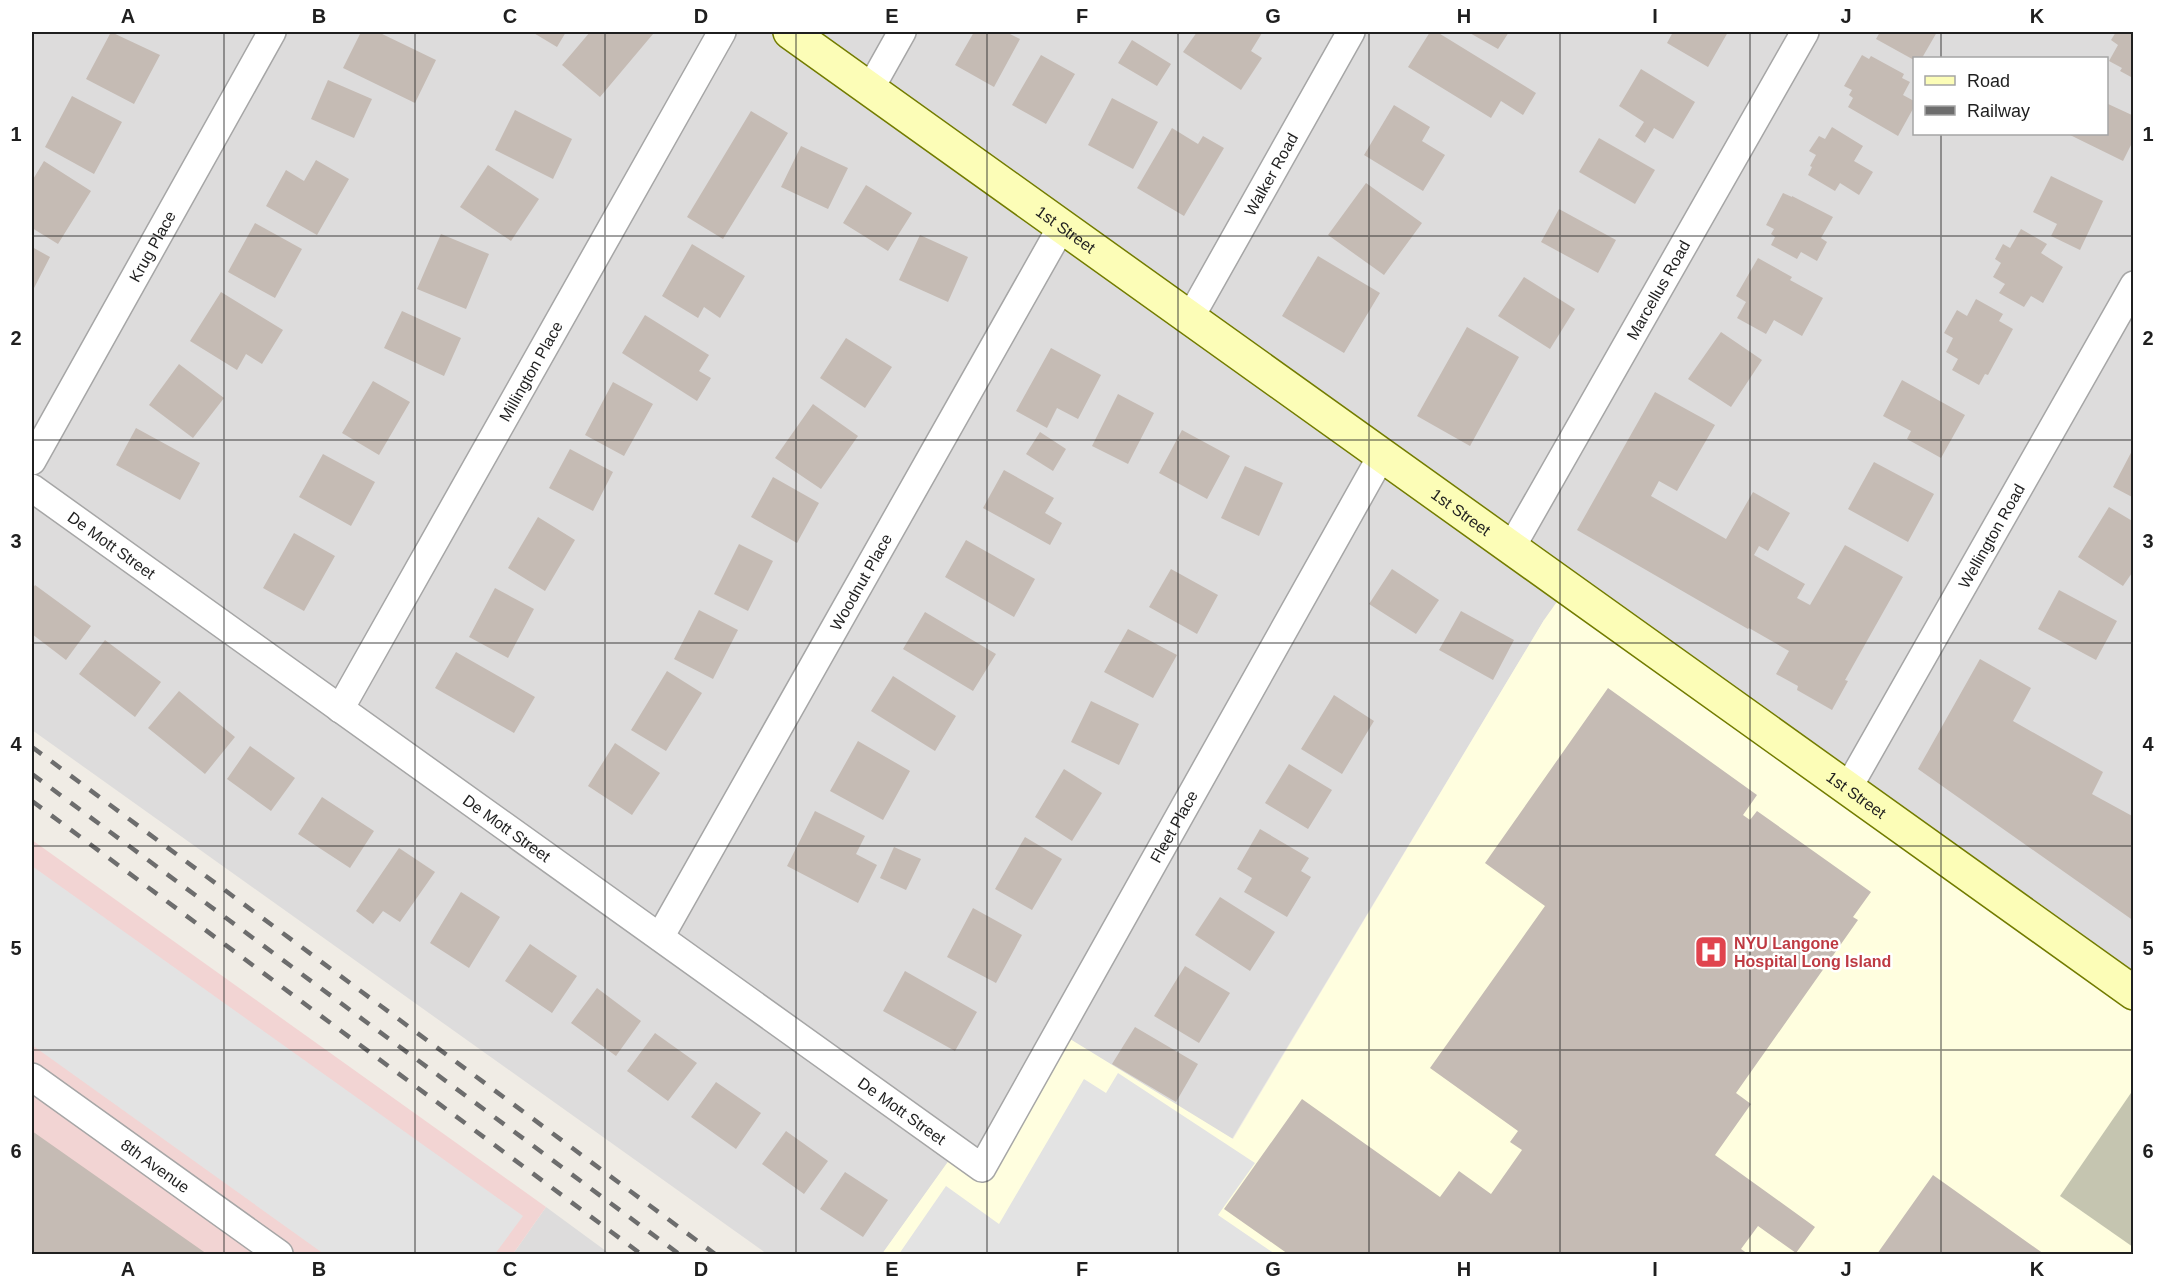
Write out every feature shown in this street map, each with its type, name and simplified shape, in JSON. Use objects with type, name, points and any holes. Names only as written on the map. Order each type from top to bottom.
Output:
[{"type":"street","name":"Krug Place","points":[[32,461],[272,32]]},
{"type":"street","name":"Millington Place","points":[[340,709],[722,32]]},
{"type":"street","name":"1st Street","points":[[790,32],[2133,993]]},
{"type":"street","points":[[870,89],[902,32]]},
{"type":"street","name":"Walker Road","points":[[1190,318],[1351,32]]},
{"type":"street","name":"Marcellus Road","points":[[1511,548],[1804,32]]},
{"type":"street","name":"Woodnut Place","points":[[660,937],[1062,226]]},
{"type":"street","name":"Wellington Road","points":[[1848,788],[2133,285]]},
{"type":"street","name":"Fleet Place","points":[[982,1168],[1382,455]]},
{"type":"street","name":"De Mott Street","points":[[32,488],[982,1168]]},
{"type":"street","name":"8th Avenue","points":[[32,1077],[279,1254]]},
{"type":"shaded area","points":[[32,32],[2133,32],[2133,994],[1544,620],[1232,1139],[1057,1032],[982,1168],[957,1150],[882,1254],[767,1254],[32,730]]},
{"type":"shaded area","name":"NYU Langone Hospital Long Island","points":[[1566,589],[2133,994],[2133,1254],[882,1254],[957,1149],[982,1167],[1057,1031],[1233,1139],[1544,620]]},
{"type":"shaded area","points":[[32,840],[546,1207],[513,1254],[32,1254]]},
{"type":"shaded area","points":[[32,866],[523,1216],[495,1254],[324,1254],[32,1045]]},
{"type":"shaded area","points":[[1118,1073],[1255,1163],[1218,1215],[1275,1254],[899,1254],[946,1186],[999,1224],[1084,1079],[1106,1093]]},
{"type":"shaded area","points":[[2133,1090],[2133,1247],[2060,1196]]},
{"type":"shaded area","points":[[546,1207],[610,1254],[513,1254]]},
{"type":"building","points":[[111,32],[160,55],[134,104],[86,79]]},
{"type":"building","points":[[361,32],[378,32],[436,60],[415,103],[343,68]]},
{"type":"building","points":[[532,32],[566,32],[557,47]]},
{"type":"building","points":[[590,32],[650,32],[653,34],[600,97],[562,65]]},
{"type":"building","points":[[974,32],[1006,32],[1020,39],[994,87],[955,65]]},
{"type":"building","points":[[1197,32],[1262,33],[1251,51],[1262,58],[1241,90],[1183,52]]},
{"type":"building","points":[[1430,32],[1437,32],[1536,93],[1523,115],[1501,101],[1491,118],[1408,67]]},
{"type":"building","points":[[1468,32],[1509,32],[1498,49]]},
{"type":"building","points":[[1673,32],[1728,32],[1708,67],[1667,43]]},
{"type":"building","points":[[1880,32],[1937,32],[1923,57],[1913,57],[1913,59],[1876,39]]},
{"type":"building","points":[[2116,32],[2134,32],[2134,73],[2131,77],[2120,71],[2122,68],[2109,61],[2118,45],[2111,40]]},
{"type":"building","points":[[1132,40],[1171,64],[1157,86],[1118,63]]},
{"type":"building","points":[[1041,55],[1075,74],[1046,124],[1012,105]]},
{"type":"building","points":[[1862,55],[1869,59],[1871,56],[1904,74],[1902,78],[1910,82],[1903,95],[1913,100],[1913,109],[1898,136],[1848,107],[1853,98],[1849,95],[1852,90],[1844,86]]},
{"type":"building","points":[[1641,69],[1695,102],[1673,139],[1654,128],[1645,143],[1635,136],[1644,122],[1619,106]]},
{"type":"building","points":[[328,80],[372,99],[354,138],[311,119]]},
{"type":"building","points":[[72,96],[122,122],[94,174],[45,147]]},
{"type":"building","points":[[1112,98],[1158,122],[1133,169],[1088,145]]},
{"type":"building","points":[[2108,104],[2134,116],[2134,139],[2123,161],[2070,135],[2108,135]]},
{"type":"building","points":[[1394,105],[1430,127],[1422,141],[1445,155],[1423,191],[1364,155]]},
{"type":"building","points":[[515,110],[572,139],[553,179],[495,150]]},
{"type":"building","points":[[751,111],[788,133],[723,239],[687,217]]},
{"type":"building","points":[[1832,127],[1863,146],[1854,161],[1873,172],[1859,195],[1840,183],[1835,191],[1808,175],[1816,155],[1809,151],[1819,136],[1825,139]]},
{"type":"building","points":[[1172,128],[1198,144],[1203,136],[1224,148],[1184,216],[1137,188]]},
{"type":"building","points":[[1599,138],[1655,170],[1635,204],[1579,172]]},
{"type":"building","points":[[801,146],[848,168],[828,209],[781,187]]},
{"type":"building","points":[[316,160],[349,179],[317,235],[266,206],[286,170],[304,181]]},
{"type":"building","points":[[44,161],[91,191],[58,244],[32,228],[32,181]]},
{"type":"building","points":[[488,165],[539,199],[511,241],[460,207]]},
{"type":"building","points":[[2051,176],[2103,201],[2080,250],[2051,236],[2057,224],[2033,212]]},
{"type":"building","points":[[1366,183],[1422,223],[1384,275],[1328,235]]},
{"type":"building","points":[[866,185],[912,213],[888,251],[843,223]]},
{"type":"building","points":[[1783,193],[1833,217],[1821,238],[1827,242],[1817,261],[1801,252],[1797,259],[1771,245],[1775,237],[1771,234],[1774,229],[1766,225]]},
{"type":"building","points":[[1559,209],[1616,240],[1598,273],[1541,242]]},
{"type":"building","points":[[255,223],[302,249],[275,298],[228,272]]},
{"type":"building","points":[[2021,229],[2047,244],[2041,253],[2063,267],[2043,303],[2031,296],[2024,307],[1999,293],[2005,284],[1993,277],[2001,263],[1995,259],[2003,244],[2010,248]]},
{"type":"building","points":[[441,234],[489,254],[466,309],[417,289]]},
{"type":"building","points":[[920,235],[968,257],[948,302],[899,280]]},
{"type":"building","points":[[692,244],[745,276],[720,318],[704,307],[698,318],[662,296]]},
{"type":"building","points":[[32,247],[50,257],[32,292]]},
{"type":"building","points":[[1318,256],[1380,293],[1344,353],[1282,316]]},
{"type":"building","points":[[1758,258],[1792,277],[1790,280],[1823,298],[1802,336],[1774,320],[1766,334],[1737,318],[1746,302],[1736,296]]},
{"type":"building","points":[[1524,277],[1575,309],[1550,349],[1498,316]]},
{"type":"building","points":[[221,292],[283,330],[262,364],[246,354],[237,370],[190,341]]},
{"type":"building","points":[[1976,299],[2003,314],[1999,321],[2013,329],[1988,375],[1985,374],[1979,385],[1952,370],[1958,359],[1946,352],[1953,338],[1944,333],[1957,310],[1967,316]]},
{"type":"building","points":[[402,311],[461,338],[444,376],[384,348]]},
{"type":"building","points":[[645,315],[709,355],[699,371],[711,378],[697,401],[622,353]]},
{"type":"building","points":[[1467,327],[1519,357],[1470,446],[1417,416]]},
{"type":"building","points":[[1721,332],[1762,360],[1731,407],[1688,379]]},
{"type":"building","points":[[846,338],[892,367],[865,408],[820,378]]},
{"type":"building","points":[[1051,348],[1101,375],[1078,419],[1057,408],[1047,428],[1016,411]]},
{"type":"building","points":[[179,364],[224,398],[193,438],[149,405]]},
{"type":"building","points":[[1902,380],[1965,415],[1941,458],[1907,439],[1911,431],[1883,416]]},
{"type":"building","points":[[373,381],[410,402],[379,455],[342,433]]},
{"type":"building","points":[[613,382],[653,404],[624,456],[585,435]]},
{"type":"building","points":[[1655,392],[1715,425],[1677,491],[1659,481],[1651,496],[1726,539],[1753,492],[1790,513],[1768,551],[1759,546],[1754,555],[1805,584],[1797,598],[1810,605],[1845,545],[1903,577],[1845,680],[1848,681],[1832,710],[1797,690],[1798,686],[1776,674],[1789,651],[1577,530]]},
{"type":"building","points":[[1118,394],[1154,413],[1128,464],[1092,446]]},
{"type":"building","points":[[813,404],[858,436],[821,489],[775,458]]},
{"type":"building","points":[[136,428],[200,463],[180,500],[116,465]]},
{"type":"building","points":[[1182,430],[1230,456],[1207,499],[1159,473]]},
{"type":"building","points":[[1040,432],[1066,449],[1053,471],[1026,454]]},
{"type":"building","points":[[2134,447],[2134,498],[2113,487]]},
{"type":"building","points":[[570,449],[613,472],[593,511],[549,488]]},
{"type":"building","points":[[323,454],[375,482],[351,526],[299,497]]},
{"type":"building","points":[[1874,462],[1934,494],[1908,542],[1848,509]]},
{"type":"building","points":[[1245,466],[1283,483],[1259,536],[1221,518]]},
{"type":"building","points":[[1004,470],[1054,498],[1045,513],[1062,523],[1050,545],[983,508]]},
{"type":"building","points":[[773,477],[819,503],[797,543],[751,517]]},
{"type":"building","points":[[2109,507],[2134,522],[2134,570],[2123,586],[2078,557]]},
{"type":"building","points":[[538,517],[575,540],[545,591],[508,568]]},
{"type":"building","points":[[294,533],[335,556],[304,611],[263,588]]},
{"type":"building","points":[[966,540],[1035,579],[1014,617],[945,577]]},
{"type":"building","points":[[739,544],[773,561],[748,611],[714,594]]},
{"type":"building","points":[[1171,569],[1218,595],[1197,634],[1149,607]]},
{"type":"building","points":[[1392,569],[1439,600],[1416,634],[1369,604]]},
{"type":"building","points":[[35,585],[91,626],[66,660],[32,634],[32,590]]},
{"type":"building","points":[[495,588],[534,609],[508,658],[469,637]]},
{"type":"building","points":[[2059,590],[2117,621],[2096,660],[2038,629]]},
{"type":"building","points":[[699,610],[738,630],[713,679],[674,659]]},
{"type":"building","points":[[1461,611],[1514,640],[1493,680],[1439,650]]},
{"type":"building","points":[[925,612],[996,654],[973,691],[903,649]]},
{"type":"building","points":[[1128,629],[1177,655],[1153,698],[1104,672]]},
{"type":"building","points":[[105,640],[161,682],[135,717],[79,674]]},
{"type":"building","points":[[456,652],[535,697],[514,733],[435,688]]},
{"type":"building","points":[[1980,659],[2031,688],[2013,721],[2103,772],[2092,794],[2134,817],[2134,921],[1918,769]]},
{"type":"building","points":[[667,671],[702,693],[666,751],[631,730]]},
{"type":"building","points":[[893,676],[956,716],[935,751],[871,711]]},
{"type":"building","points":[[1608,688],[1757,795],[1743,815],[1750,820],[1757,811],[1871,892],[1853,917],[1858,920],[1736,1093],[1751,1104],[1715,1155],[1815,1227],[1796,1253],[1758,1226],[1741,1249],[1748,1254],[1288,1254],[1224,1209],[1302,1099],[1440,1197],[1459,1171],[1491,1194],[1522,1150],[1510,1142],[1518,1131],[1430,1068],[1545,906],[1485,863]]},
{"type":"building","points":[[179,691],[235,737],[205,774],[148,728]]},
{"type":"building","points":[[1334,695],[1374,721],[1342,774],[1301,749]]},
{"type":"building","points":[[1091,701],[1139,724],[1119,765],[1071,742]]},
{"type":"building","points":[[858,741],[910,771],[883,820],[830,791]]},
{"type":"building","points":[[615,743],[660,773],[632,815],[588,786]]},
{"type":"building","points":[[250,746],[295,778],[271,811],[227,779]]},
{"type":"building","points":[[1289,764],[1332,790],[1308,829],[1265,803]]},
{"type":"building","points":[[1064,769],[1102,793],[1072,841],[1035,817]]},
{"type":"building","points":[[322,797],[374,831],[350,868],[298,834]]},
{"type":"building","points":[[815,811],[865,836],[856,854],[877,865],[858,903],[787,866]]},
{"type":"building","points":[[1260,829],[1309,858],[1301,871],[1311,877],[1287,917],[1244,892],[1252,878],[1237,869]]},
{"type":"building","points":[[1025,837],[1062,859],[1032,910],[995,889]]},
{"type":"building","points":[[894,847],[921,859],[906,890],[880,878]]},
{"type":"building","points":[[399,848],[435,872],[400,922],[383,911],[373,924],[356,911]]},
{"type":"building","points":[[461,892],[500,917],[469,968],[430,943]]},
{"type":"building","points":[[1220,897],[1275,932],[1250,971],[1195,935]]},
{"type":"building","points":[[973,908],[1022,935],[996,983],[947,957]]},
{"type":"building","points":[[530,944],[577,976],[552,1013],[505,981]]},
{"type":"building","points":[[1185,966],[1230,993],[1199,1043],[1154,1016]]},
{"type":"building","points":[[905,971],[977,1012],[955,1051],[883,1011]]},
{"type":"building","points":[[597,988],[641,1021],[616,1056],[571,1023]]},
{"type":"building","points":[[1135,1027],[1198,1064],[1176,1102],[1112,1064]]},
{"type":"building","points":[[655,1033],[697,1063],[668,1101],[627,1071]]},
{"type":"building","points":[[716,1082],[761,1113],[736,1149],[691,1117]]},
{"type":"building","points":[[32,1131],[207,1254],[32,1254]]},
{"type":"building","points":[[786,1131],[828,1161],[804,1194],[762,1164]]},
{"type":"building","points":[[845,1172],[888,1200],[863,1237],[820,1209]]},
{"type":"building","points":[[1933,1175],[2044,1254],[1877,1254]]},
{"type":"railway","points":[[32,747],[715,1254]]},
{"type":"railway","points":[[32,774],[679,1254]]},
{"type":"railway","points":[[32,801],[641,1254]]},
{"type":"place","name":"NYU Langone Hospital Long Island","points":[[1711,952]]}]
